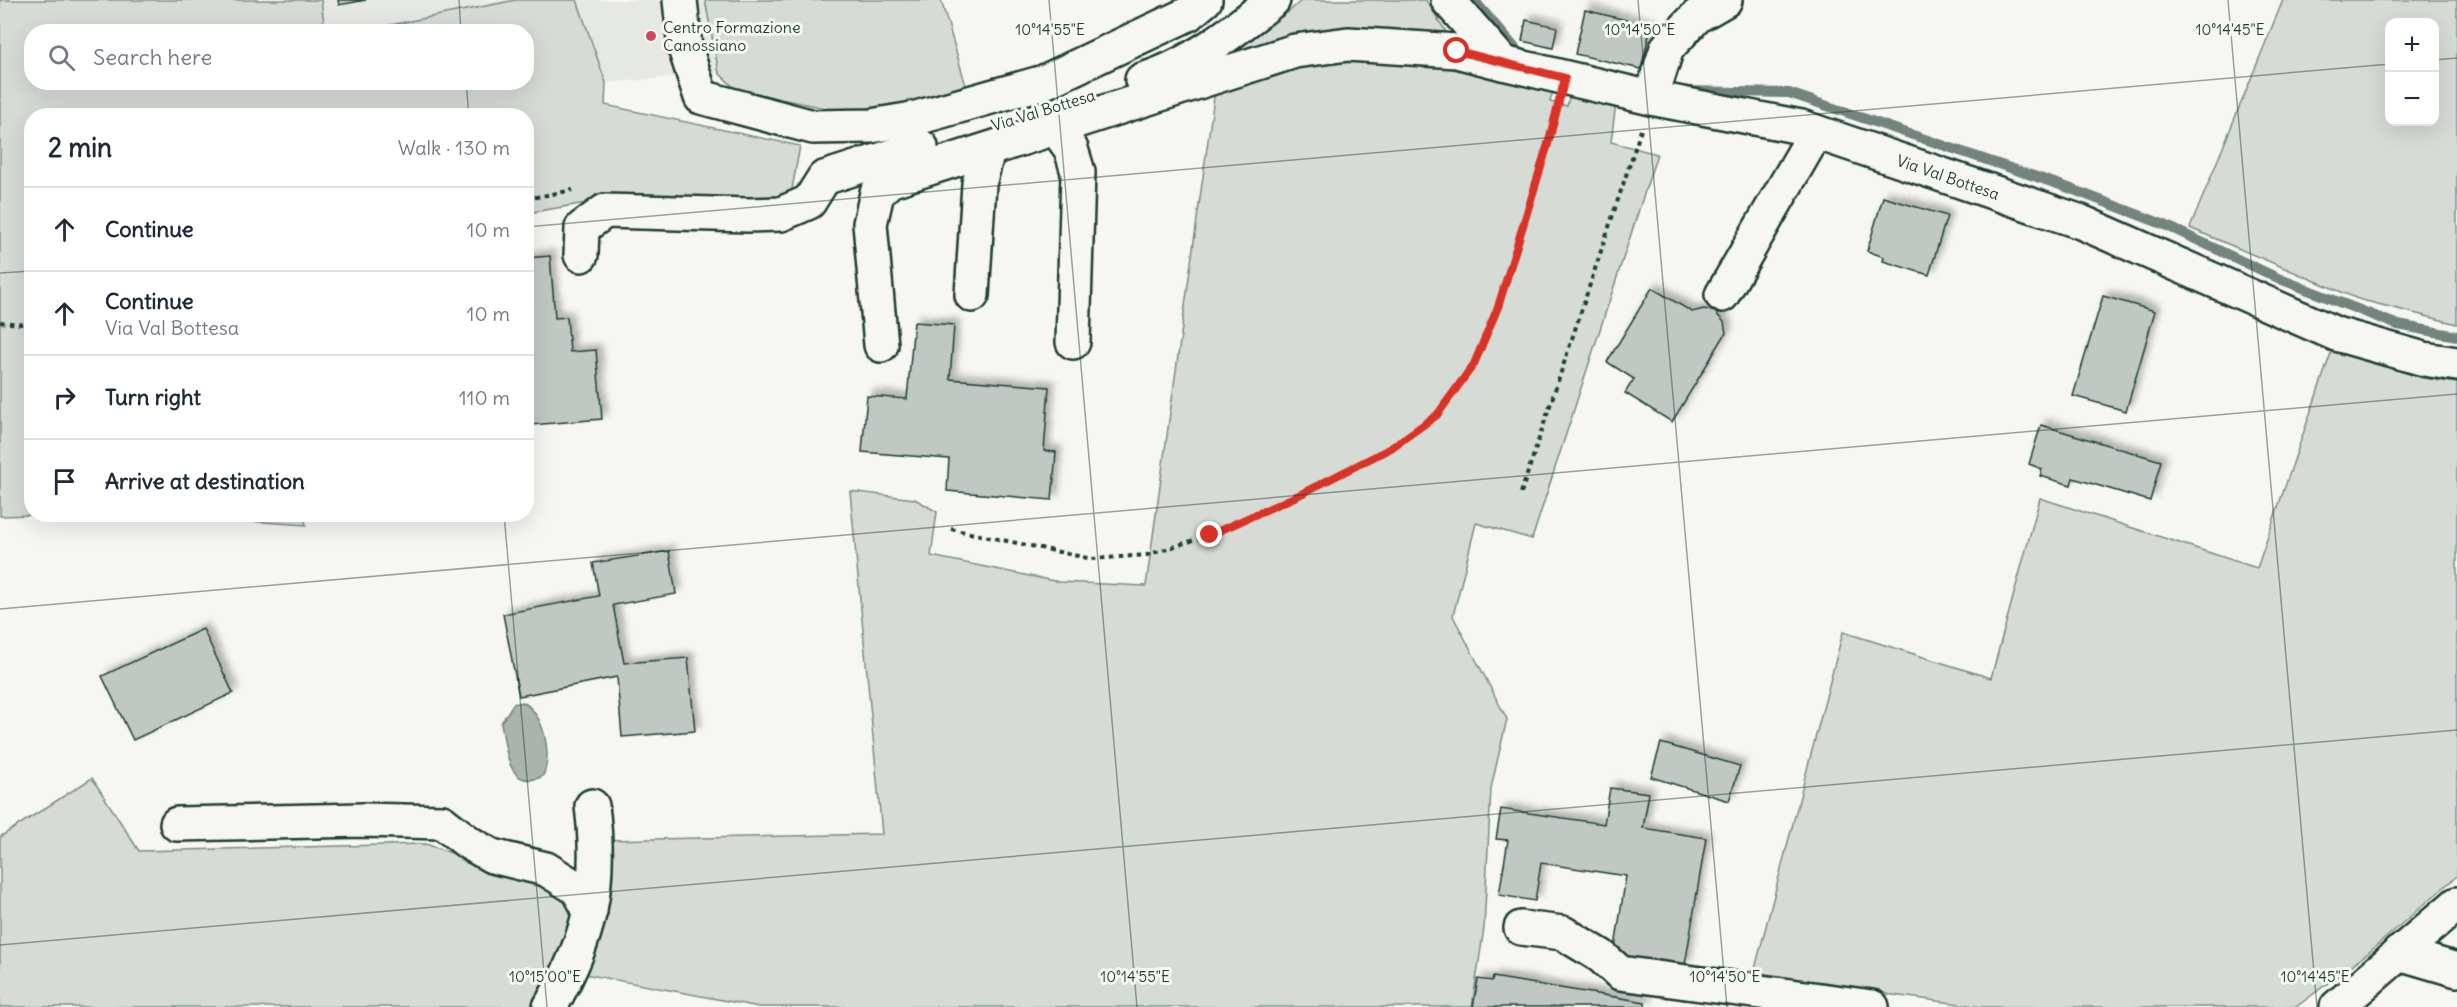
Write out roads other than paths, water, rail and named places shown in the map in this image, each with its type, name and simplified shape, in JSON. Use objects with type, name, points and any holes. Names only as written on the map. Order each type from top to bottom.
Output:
[{"type":"street","points":[[680,0],[685,48],[701,97],[813,127],[870,126],[913,119],[1044,82],[1188,14],[1206,0]]},
{"type":"street","name":"Via Val Bottesa","points":[[581,255],[582,228],[605,211],[781,214],[809,202],[824,178],[1155,76],[1237,29],[1273,0]]},
{"type":"street","points":[[1448,0],[1503,63]]},
{"type":"street","points":[[1652,98],[1667,48],[1697,16],[1725,0]]},
{"type":"street","name":"Via Val Bottesa","points":[[881,345],[870,224],[877,193],[889,181],[1295,51],[1348,44],[1457,51],[1652,98],[1801,127],[2081,222],[2336,333],[2424,359],[2457,364]]},
{"type":"street","points":[[1055,127],[1071,149],[1078,172],[1073,342]]},
{"type":"street","points":[[1722,295],[1816,132]]},
{"type":"street","points":[[972,295],[979,184],[988,150]]},
{"type":"street","points":[[549,1007],[563,984],[588,927],[597,873],[592,806]]},
{"type":"street","points":[[177,824],[363,820],[442,822],[469,843],[492,856],[546,869],[578,889],[590,911]]},
{"type":"street","points":[[2337,1007],[2457,904]]},
{"type":"street","points":[[1521,928],[1563,933],[1601,956],[1620,973],[1872,1007]]},
{"type":"street","points":[[2400,953],[2457,970]]},
{"type":"waterway","points":[[1474,0],[1521,55],[1526,57]]},
{"type":"waterway","points":[[1687,91],[1789,93],[2066,187],[2165,225],[2280,279],[2398,325],[2457,336]]},
{"type":"place","name":"Centro Formazione Canossiano","points":[[651,36]]}]
